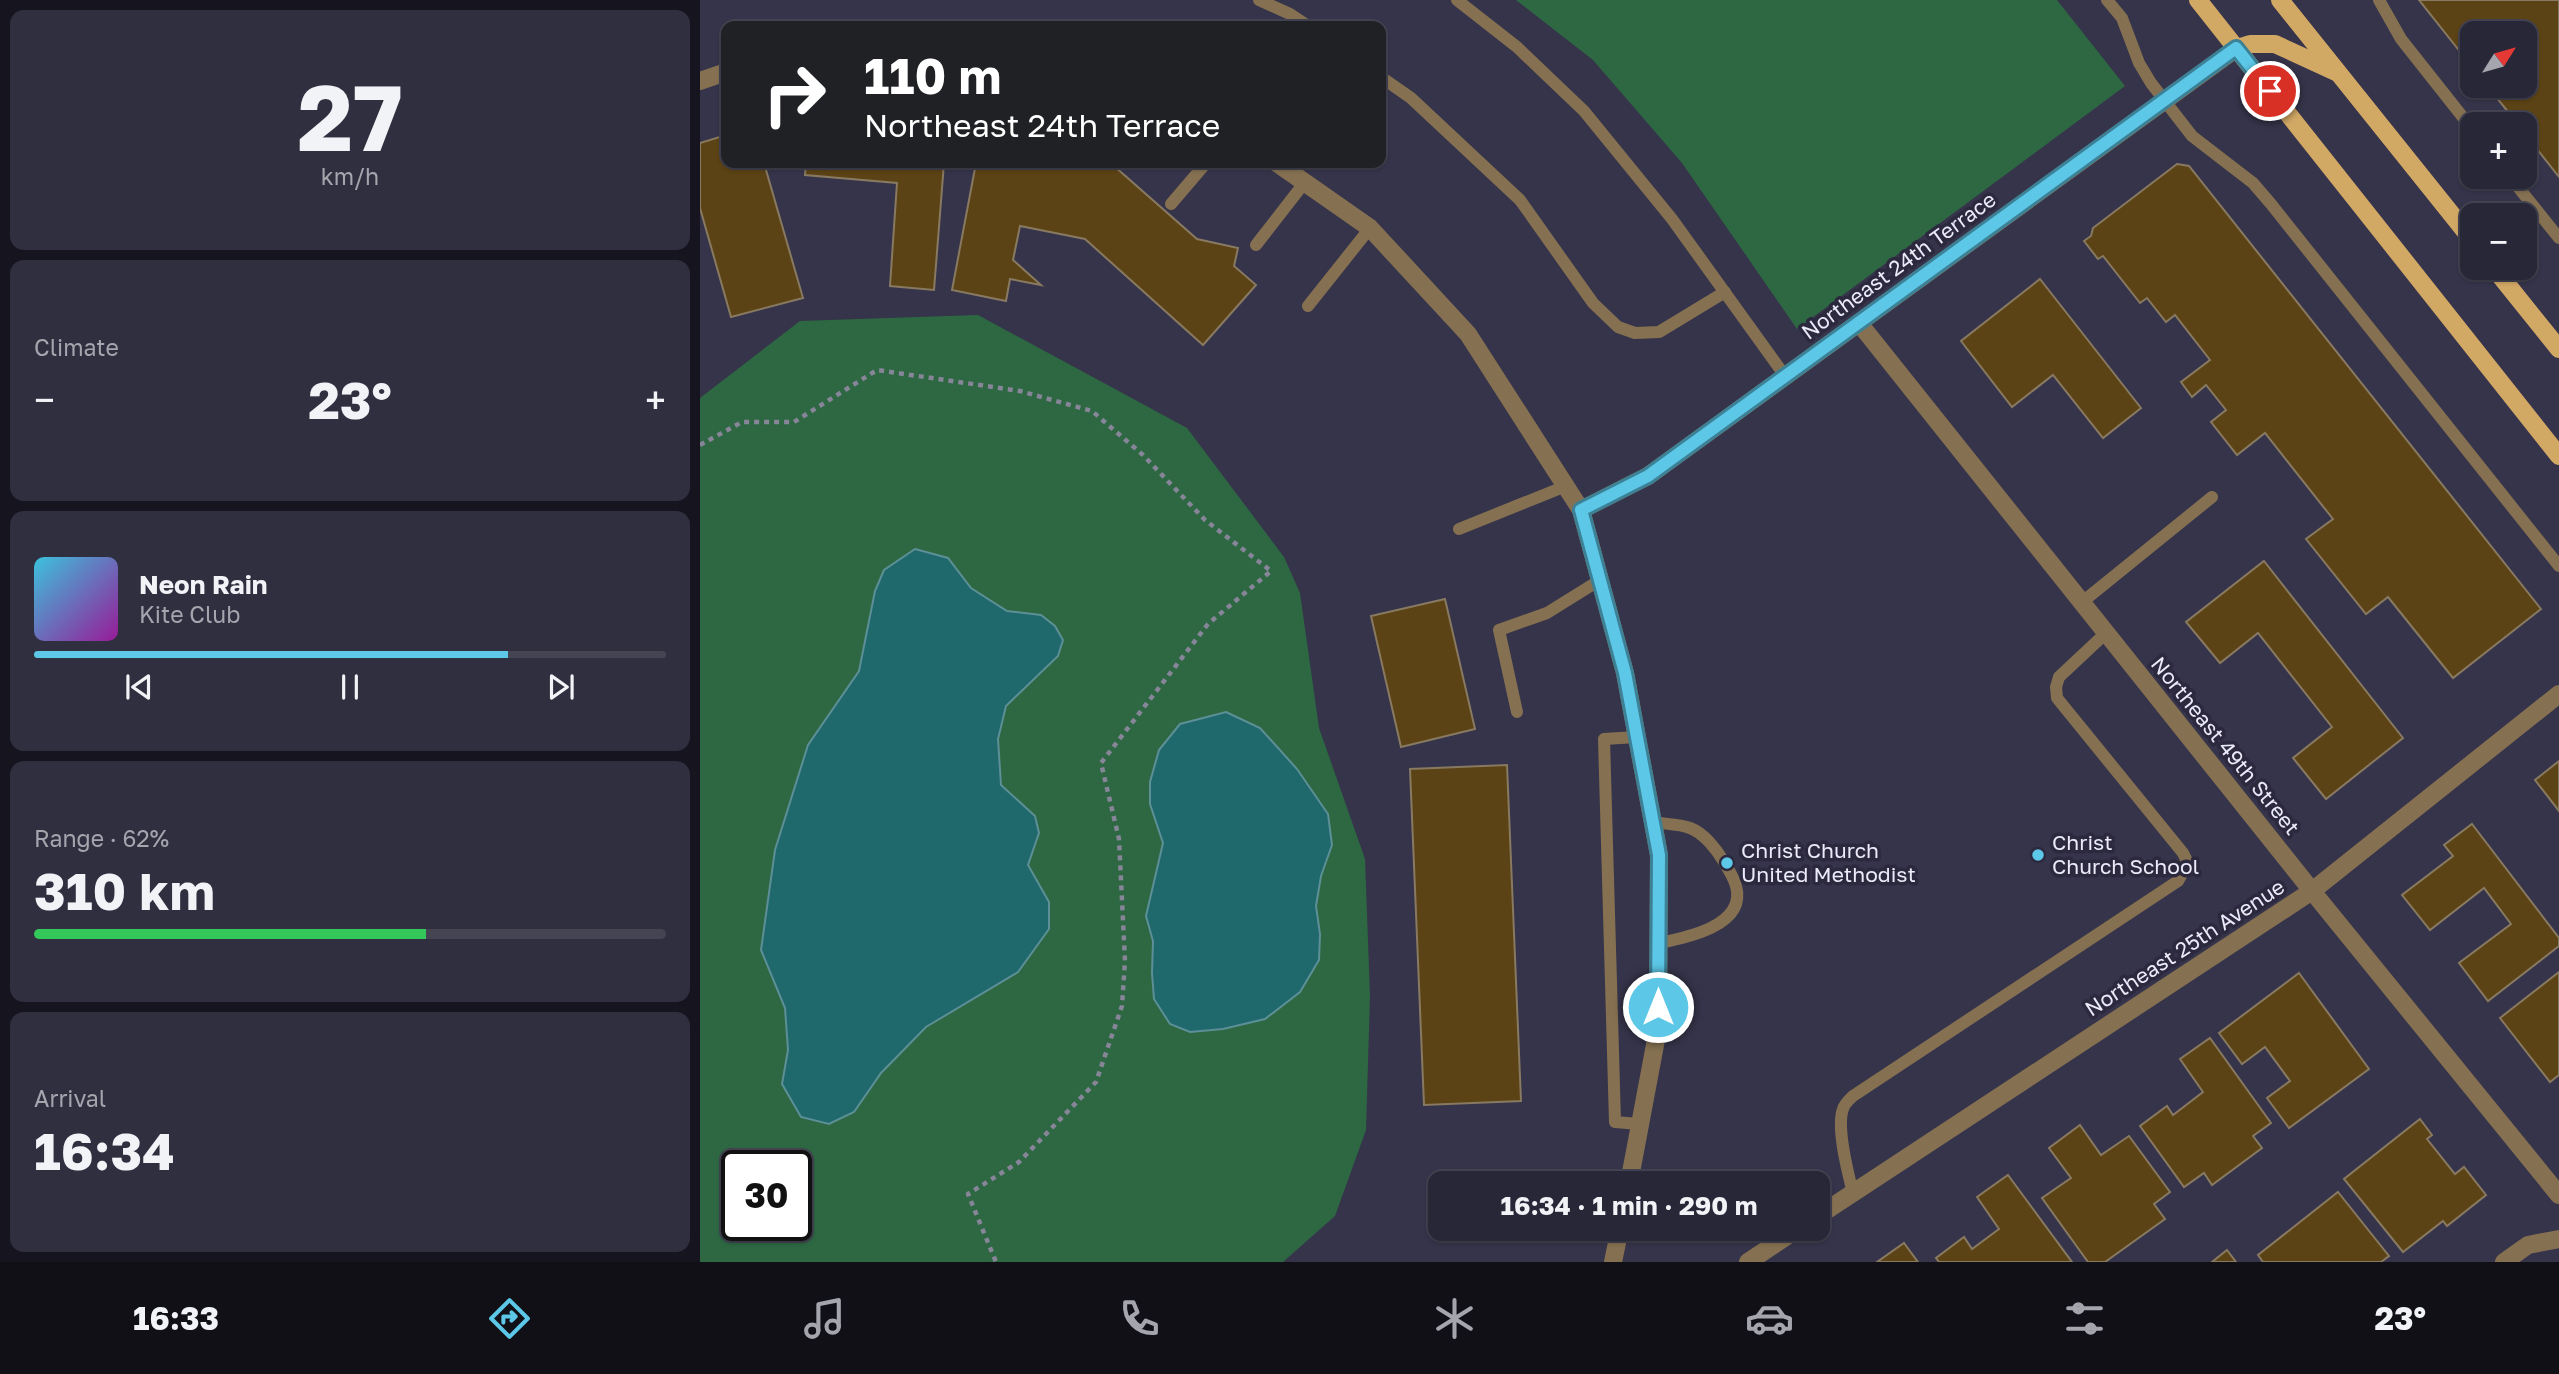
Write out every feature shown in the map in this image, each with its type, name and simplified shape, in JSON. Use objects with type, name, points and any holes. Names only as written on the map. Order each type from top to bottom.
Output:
[{"type":"main road","points":[[2198,0],[2559,456]]},
{"type":"main road","points":[[2287,2],[2339,73],[2460,225]]},
{"type":"main road","points":[[2236,48],[2250,44],[2274,44],[2339,73]]},
{"type":"main road","points":[[2504,280],[2559,349]]},
{"type":"street","name":"Northeast 24th Terrace","points":[[1581,510],[1648,476],[2236,48]]},
{"type":"street","points":[[700,81],[721,74]]},
{"type":"street","points":[[1284,168],[1370,228],[1468,334],[1581,510],[1625,673],[1659,855],[1658,1029],[1631,1171]]},
{"type":"street","name":"Northeast 49th Street","points":[[1858,323],[2559,1195]]},
{"type":"street","name":"Northeast 25th Avenue","points":[[1830,1208],[2312,891],[2559,694]]},
{"type":"street","points":[[2504,1262],[2528,1245],[2559,1239]]},
{"type":"street","points":[[1613,1262],[1617,1241]]},
{"type":"street","points":[[1748,1262],[1780,1241]]},
{"type":"lane","points":[[1259,0],[1300,21]]},
{"type":"lane","points":[[1457,0],[1517,47],[1584,111],[1672,219],[1785,376]]},
{"type":"lane","points":[[2107,0],[2122,18],[2139,63],[2192,136],[2253,183],[2271,204],[2559,566]]},
{"type":"lane","points":[[2379,0],[2401,38],[2460,113]]},
{"type":"lane","points":[[1386,80],[1411,98],[1520,200],[1593,303],[1618,327],[1635,333],[1659,332],[1725,292]]},
{"type":"lane","points":[[1171,204],[1202,168]]},
{"type":"lane","points":[[1256,245],[1305,182]]},
{"type":"lane","points":[[2519,189],[2559,239]]},
{"type":"lane","points":[[1308,306],[1370,228]]},
{"type":"lane","points":[[1459,528],[1566,486]]},
{"type":"lane","points":[[2081,603],[2212,497]]},
{"type":"lane","points":[[1517,712],[1499,629],[1547,613],[1600,580]]},
{"type":"lane","points":[[1853,1193],[1844,1156],[1842,1128],[1843,1108],[1853,1096],[2178,881],[2186,871],[2189,863],[2183,853],[2057,698],[2059,677],[2106,633]]},
{"type":"lane","points":[[1637,737],[1604,739],[1615,1122],[1640,1124]]},
{"type":"lane","points":[[1653,822],[1690,828],[1701,835],[1720,855],[1737,888],[1737,902],[1714,928],[1694,937],[1659,943]]},
{"type":"path","points":[[700,445],[743,422],[794,422],[877,370],[1020,391],[1092,411],[1143,455],[1205,520],[1271,571],[1208,624],[1101,763],[1119,839],[1125,961],[1122,1006],[1096,1082],[1019,1162],[968,1194],[996,1262]]},
{"type":"shaded area","points":[[1516,0],[2057,0],[2125,86],[1797,329],[1682,163],[1593,60]]},
{"type":"shaded area","points":[[978,315],[1187,428],[1284,557],[1300,593],[1319,728],[1365,859],[1370,996],[1366,1130],[1335,1216],[1283,1262],[700,1262],[700,398],[800,321]]},
{"type":"shaded area","points":[[915,549],[948,558],[971,588],[1007,611],[1041,615],[1055,626],[1063,640],[1058,656],[1006,706],[998,739],[1001,785],[1035,816],[1039,833],[1028,865],[1049,902],[1049,929],[1018,972],[926,1027],[881,1073],[854,1112],[829,1124],[801,1117],[782,1084],[788,1050],[785,1008],[761,950],[775,850],[808,745],[859,671],[875,591],[884,570]]},
{"type":"shaded area","points":[[1226,712],[1260,728],[1297,769],[1328,814],[1332,845],[1321,876],[1316,906],[1320,934],[1319,960],[1300,992],[1265,1019],[1223,1029],[1190,1032],[1170,1024],[1154,999],[1153,941],[1146,916],[1163,843],[1150,804],[1150,782],[1159,750],[1180,724]]},
{"type":"building","points":[[2419,0],[2559,0],[2559,177],[2537,149],[2537,112],[2508,112],[2497,98],[2538,98],[2538,21],[2460,21],[2460,52]]},
{"type":"building","points":[[721,137],[721,168],[765,168],[803,298],[731,317],[700,208],[700,143]]},
{"type":"building","points":[[2177,164],[2189,166],[2541,609],[2453,678],[2388,597],[2366,614],[2306,539],[2333,519],[2265,433],[2237,455],[2211,422],[2226,410],[2206,385],[2192,397],[2181,382],[2210,360],[2175,315],[2166,322],[2147,298],[2140,303],[2103,256],[2098,259],[2084,241],[2091,236],[2093,228]]},
{"type":"building","points":[[806,168],[944,168],[934,290],[890,286],[897,183],[805,175]]},
{"type":"building","points":[[975,168],[1116,168],[1197,239],[1238,248],[1234,266],[1256,285],[1203,345],[1085,239],[1020,226],[1013,260],[1041,285],[1010,279],[1006,301],[952,290]]},
{"type":"building","points":[[2040,279],[2141,408],[2103,438],[2053,375],[2012,407],[1961,341]]},
{"type":"building","points":[[2264,561],[2403,738],[2326,799],[2293,758],[2332,727],[2258,633],[2220,663],[2186,622]]},
{"type":"building","points":[[1445,599],[1475,729],[1401,747],[1371,616]]},
{"type":"building","points":[[2559,761],[2559,811],[2535,780]]},
{"type":"building","points":[[1507,765],[1521,1101],[1424,1105],[1410,769]]},
{"type":"building","points":[[2472,824],[2559,938],[2559,946],[2488,1001],[2459,963],[2511,924],[2484,888],[2430,930],[2402,895],[2453,856],[2444,845]]},
{"type":"building","points":[[2559,972],[2559,1075],[2550,1082],[2500,1018]]},
{"type":"building","points":[[2299,973],[2369,1069],[2289,1128],[2267,1098],[2290,1081],[2265,1047],[2242,1064],[2219,1033]]},
{"type":"building","points":[[2210,1038],[2271,1123],[2253,1136],[2262,1148],[2212,1185],[2204,1173],[2184,1187],[2140,1126],[2167,1106],[2173,1115],[2203,1092],[2180,1059]]},
{"type":"building","points":[[2420,1119],[2432,1135],[2427,1139],[2455,1174],[2464,1167],[2486,1195],[2447,1226],[2443,1221],[2403,1252],[2344,1179]]},
{"type":"building","points":[[2080,1125],[2101,1155],[2129,1136],[2170,1192],[2154,1204],[2165,1219],[2105,1262],[2088,1262],[2042,1198],[2071,1178],[2049,1148]]},
{"type":"building","points":[[2008,1175],[2072,1262],[1939,1262],[1936,1258],[1964,1237],[1972,1249],[1999,1229],[1977,1197]]},
{"type":"building","points":[[2338,1192],[2389,1256],[2381,1262],[2263,1262],[2258,1255]]},
{"type":"building","points":[[1904,1243],[1918,1262],[1877,1262]]},
{"type":"building","points":[[2227,1250],[2236,1262],[2212,1262]]},
{"type":"place","name":"Christ Church School","points":[[2038,855]]},
{"type":"place","name":"Christ Church United Methodist","points":[[1727,863]]},
{"type":"route","points":[[1658,1007],[1659,855],[1625,673],[1581,510],[1648,476],[2236,48],[2270,91]]}]
